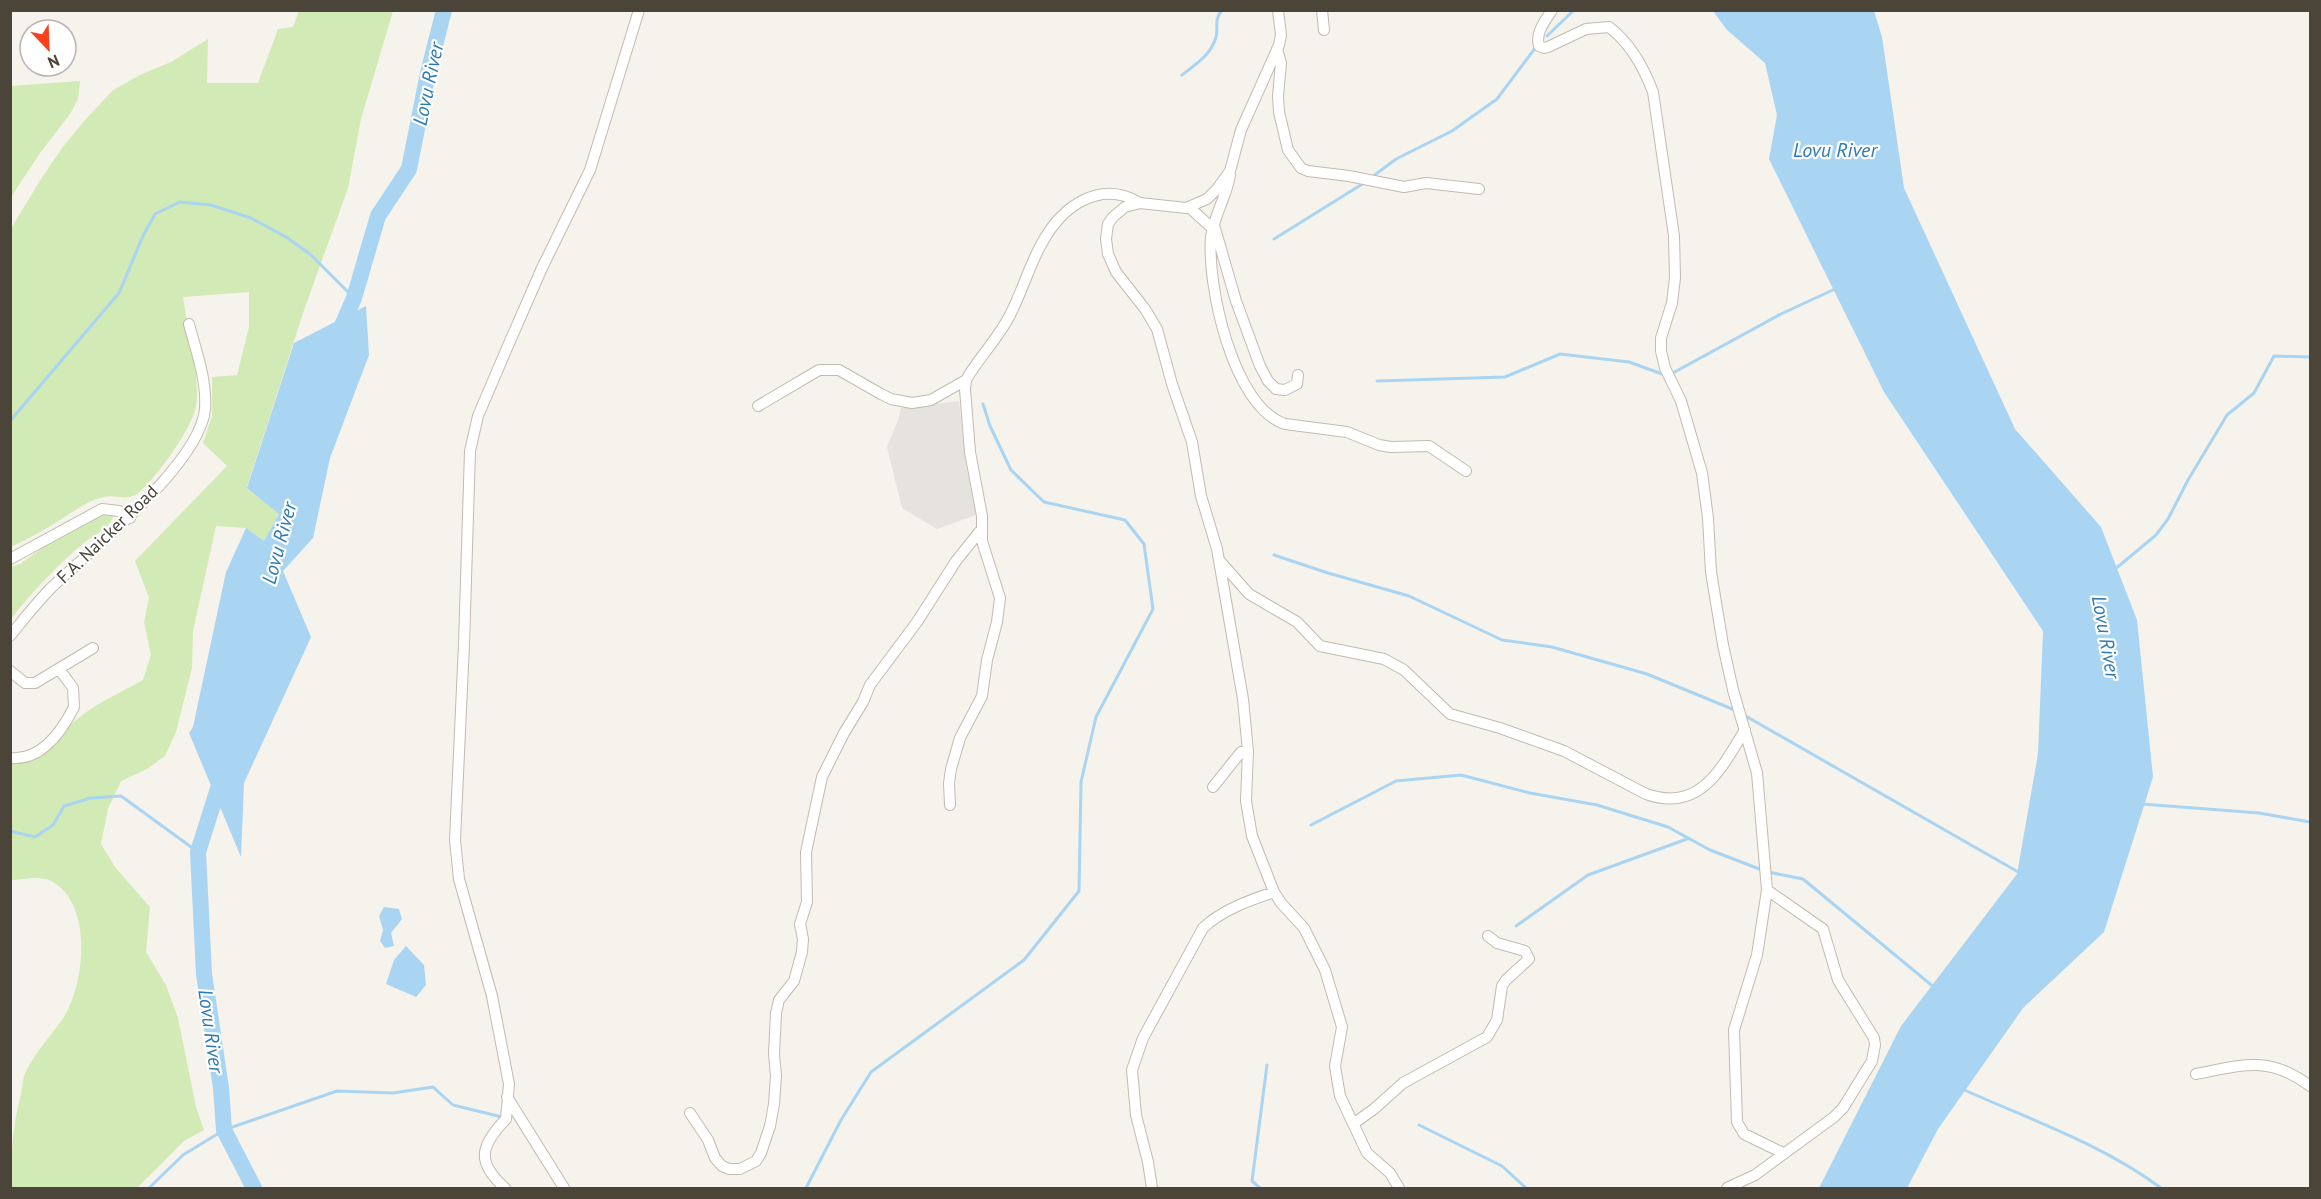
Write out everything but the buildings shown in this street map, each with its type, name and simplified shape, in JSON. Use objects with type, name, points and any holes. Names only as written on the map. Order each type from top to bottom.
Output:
[{"type":"street","points":[[505,1188],[488,1170],[484,1160],[484,1149],[495,1130],[506,1119],[509,1084],[492,996],[459,879],[455,840],[470,451],[478,416],[507,348],[542,268],[590,170],[639,10]]},
{"type":"street","points":[[1278,10],[1281,35],[1278,49],[1241,130],[1226,192],[1214,227],[1211,250],[1213,288],[1226,338],[1252,396],[1269,417],[1276,421],[1296,427],[1347,432],[1379,445],[1429,447],[1466,471]]},
{"type":"street","points":[[1322,10],[1324,30]]},
{"type":"street","points":[[1552,10],[1540,31],[1537,41],[1539,46],[1548,47],[1586,29],[1609,27],[1620,36],[1635,56],[1647,75],[1653,92],[1674,236],[1672,303],[1661,338],[1661,351],[1665,368],[1686,418],[1702,473],[1708,518],[1711,572],[1723,645],[1757,773],[1767,890],[1757,955],[1734,1030],[1737,1122],[1744,1134],[1783,1153]]},
{"type":"street","points":[[1278,49],[1281,63],[1278,96],[1280,112],[1288,150],[1301,168],[1404,187],[1426,183],[1479,189]]},
{"type":"street","points":[[1230,171],[1207,199],[1189,207],[1140,203],[1125,207],[1113,217],[1106,232],[1108,255],[1116,272],[1146,309],[1160,336],[1172,384],[1192,442],[1201,496],[1219,560],[1243,699],[1248,751],[1248,815],[1252,836],[1274,892],[1304,928],[1325,970],[1342,1027],[1335,1066],[1337,1083],[1353,1124],[1368,1154],[1390,1173],[1399,1188]]},
{"type":"street","points":[[758,406],[819,370],[839,370],[891,399],[912,403],[931,400],[966,380],[1011,314],[1043,240],[1068,211],[1080,201],[1108,193],[1126,195],[1140,203]]},
{"type":"street","points":[[1189,207],[1214,227],[1236,302],[1265,377],[1272,386],[1281,390],[1295,386],[1298,382],[1298,375]]},
{"type":"street","name":"F.A. Naicker Road","points":[[10,636],[50,590],[130,518],[182,456],[195,436],[204,413],[205,391],[189,324]]},
{"type":"street","points":[[950,805],[951,769],[960,738],[982,696],[987,660],[999,611],[998,589],[981,531],[982,516],[970,452],[966,380]]},
{"type":"street","points":[[10,559],[102,509],[118,511],[130,518]]},
{"type":"street","points":[[690,1113],[708,1140],[715,1158],[722,1166],[729,1169],[740,1169],[756,1161],[761,1153],[773,1116],[776,1076],[774,1054],[776,1013],[779,1000],[794,981],[802,952],[803,939],[800,924],[807,902],[806,852],[822,777],[870,685],[917,621],[956,561],[981,531]]},
{"type":"street","points":[[1219,560],[1249,594],[1297,622],[1320,646],[1384,659],[1409,674],[1450,714],[1500,728],[1564,751],[1646,794],[1661,799],[1680,799],[1704,787],[1717,774],[1745,730]]},
{"type":"street","points":[[10,671],[21,681],[32,684],[93,648]]},
{"type":"street","points":[[10,758],[30,755],[46,746],[74,707],[73,688],[59,669]]},
{"type":"street","points":[[1213,787],[1241,752],[1248,751]]},
{"type":"street","points":[[1727,1188],[1755,1175],[1834,1117],[1843,1108],[1872,1061],[1875,1045],[1870,1029],[1838,980],[1823,929],[1767,890]]},
{"type":"street","points":[[1152,1188],[1136,1114],[1132,1070],[1143,1038],[1203,928],[1211,920],[1274,892]]},
{"type":"street","points":[[1353,1124],[1403,1083],[1480,1042],[1492,1030],[1500,1010],[1502,986],[1528,959],[1525,951],[1497,943],[1488,936]]},
{"type":"street","points":[[2196,1074],[2257,1064],[2274,1066],[2310,1086]]},
{"type":"street","points":[[507,1097],[564,1188]]},
{"type":"shaded area","points":[[959,401],[966,465],[976,515],[937,529],[902,508],[887,447],[901,408]]},
{"type":"green space","points":[[299,11],[393,11],[361,119],[348,188],[303,313],[247,487],[279,514],[264,541],[246,528],[216,526],[193,631],[192,668],[176,732],[165,756],[147,769],[121,781],[108,809],[101,844],[115,867],[150,907],[146,952],[166,985],[178,1018],[196,1107],[204,1130],[184,1141],[137,1188],[11,1188],[14,1130],[24,1077],[35,1056],[65,1015],[72,1000],[77,983],[81,943],[74,906],[64,892],[46,879],[11,880],[11,763],[30,756],[85,713],[143,680],[151,655],[144,622],[149,598],[135,561],[227,466],[203,443],[212,416],[212,377],[237,375],[249,327],[249,292],[183,297],[197,382],[196,406],[181,439],[145,486],[134,496],[108,496],[96,499],[11,547],[10,230],[62,148],[113,90],[142,74],[171,62],[208,39],[207,83],[258,83],[278,29],[293,27]]},
{"type":"green space","points":[[80,81],[78,99],[70,114],[40,153],[11,197],[11,86]]},
{"type":"green space","points":[[99,513],[114,514],[107,526],[55,569],[11,619],[11,567],[20,564]]},
{"type":"water","name":"Lovu River","points":[[1713,11],[1874,11],[1882,37],[1904,188],[2015,429],[2101,527],[2137,620],[2153,777],[2104,932],[2023,1008],[1938,1129],[1907,1188],[1819,1188],[1901,1026],[2017,874],[2038,754],[2043,631],[1884,392],[1769,159],[1777,115],[1765,63],[1727,30]]},
{"type":"water","points":[[366,306],[369,355],[330,458],[313,538],[283,571],[311,637],[244,783],[241,857],[189,733],[193,727],[226,572],[246,528],[264,541],[279,514],[247,488],[294,343]]},
{"type":"water","points":[[384,907],[399,909],[402,919],[391,933],[394,946],[385,948],[380,941],[383,930],[379,916]]},
{"type":"water","points":[[406,946],[424,965],[426,985],[416,997],[386,984],[394,960]]},
{"type":"waterway","name":"Lovu River","points":[[338,335],[354,298],[378,216],[409,169],[428,73],[444,10]]},
{"type":"waterway","points":[[1182,75],[1211,49],[1217,33],[1217,21],[1222,10]]},
{"type":"waterway","points":[[1547,36],[1574,10]]},
{"type":"waterway","points":[[1372,177],[1396,159],[1452,131],[1497,99],[1536,47]]},
{"type":"waterway","points":[[1274,239],[1364,183]]},
{"type":"waterway","points":[[10,421],[119,293],[155,214],[180,202],[211,205],[251,218],[286,237],[310,254],[354,298]]},
{"type":"waterway","points":[[1671,374],[1781,314],[1835,289]]},
{"type":"waterway","points":[[1377,381],[1505,377],[1560,354],[1629,362],[1665,375]]},
{"type":"waterway","points":[[2114,570],[2156,535],[2168,519],[2188,480],[2227,415],[2254,393],[2274,356],[2310,357]]},
{"type":"waterway","points":[[806,1188],[841,1120],[871,1072],[1024,960],[1079,891],[1081,782],[1096,717],[1153,609],[1144,544],[1125,520],[1044,502],[1011,470],[990,426],[983,404]]},
{"type":"waterway","points":[[1274,555],[1409,596],[1502,640],[1552,647],[1647,674],[1737,711]]},
{"type":"waterway","points":[[1742,714],[2020,873]]},
{"type":"waterway","points":[[1311,825],[1396,781],[1461,775],[1530,793],[1597,805],[1668,827],[1710,850],[1762,870]]},
{"type":"waterway","name":"Lovu River","points":[[222,776],[198,852],[204,974],[221,1088],[224,1130],[254,1188]]},
{"type":"waterway","points":[[10,831],[35,837],[53,825],[64,806],[91,798],[121,796],[198,852]]},
{"type":"waterway","points":[[2142,804],[2259,813],[2310,822]]},
{"type":"waterway","points":[[1516,926],[1588,875],[1687,839]]},
{"type":"waterway","points":[[1768,872],[1803,879],[1935,988]]},
{"type":"waterway","points":[[1260,1188],[1252,1181],[1267,1065]]},
{"type":"waterway","points":[[149,1188],[183,1155],[224,1130],[337,1091],[393,1093],[433,1087],[453,1105],[502,1117]]},
{"type":"waterway","points":[[1962,1089],[2090,1145],[2161,1188]]},
{"type":"waterway","points":[[1419,1125],[1502,1166],[1526,1188]]}]
